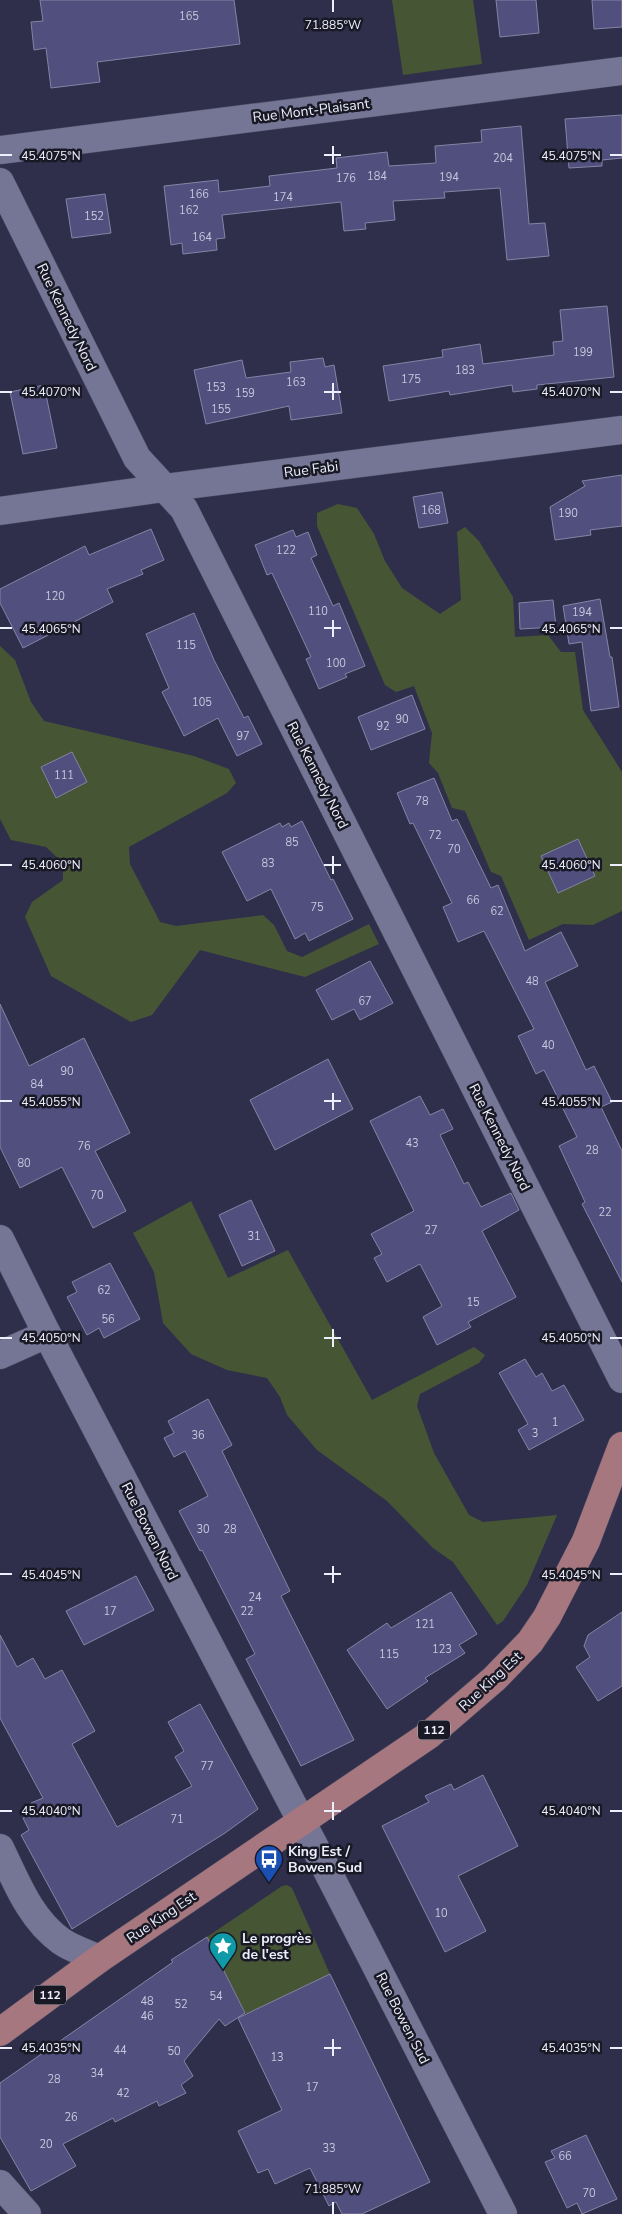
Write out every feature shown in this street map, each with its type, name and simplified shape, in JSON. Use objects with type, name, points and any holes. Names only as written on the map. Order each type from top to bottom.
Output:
[{"type":"main road","name":"Rue King Est","points":[[0,2032],[99,1959],[429,1735],[516,1658],[547,1618],[586,1541],[622,1446]]},
{"type":"street","name":"Rue Mont-Plaisant","points":[[0,150],[622,71]]},
{"type":"street","name":"Rue Kennedy Nord","points":[[0,182],[137,458],[184,509],[622,1379]]},
{"type":"street","name":"Rue Fabi","points":[[0,511],[164,488],[622,430]]},
{"type":"street","name":"Rue Bowen Nord","points":[[0,1239],[47,1334],[303,1822]]},
{"type":"street","points":[[0,1354],[47,1334]]},
{"type":"street","name":"Rue Bowen Sud","points":[[303,1822],[503,2214]]},
{"type":"street","points":[[0,1848],[33,1912],[47,1929],[62,1942],[99,1959]]},
{"type":"street","points":[[0,2184],[27,2214]]},
{"type":"green space","points":[[392,0],[473,0],[482,64],[403,75]]},
{"type":"green space","points":[[338,504],[357,508],[374,534],[385,561],[402,588],[440,614],[461,600],[457,532],[465,527],[479,541],[513,597],[515,637],[548,635],[561,652],[575,652],[583,710],[622,772],[622,911],[593,925],[563,924],[529,940],[501,876],[491,872],[465,811],[452,808],[438,773],[429,763],[432,733],[414,686],[396,692],[385,685],[317,526],[317,513]]},
{"type":"green space","points":[[0,646],[15,660],[31,702],[44,721],[194,756],[229,769],[236,783],[227,793],[129,847],[130,864],[160,922],[176,926],[263,915],[274,925],[287,951],[302,957],[369,924],[379,944],[305,977],[200,950],[152,1015],[131,1022],[51,976],[25,917],[32,902],[63,880],[63,863],[46,847],[11,840],[0,819]]},
{"type":"green space","points":[[191,1201],[228,1278],[288,1250],[372,1400],[474,1347],[485,1355],[479,1363],[420,1394],[417,1406],[434,1453],[469,1515],[483,1522],[557,1515],[527,1585],[503,1621],[497,1625],[453,1562],[433,1548],[387,1501],[317,1450],[287,1415],[280,1397],[267,1378],[227,1370],[191,1354],[163,1323],[154,1272],[133,1233]]},
{"type":"green space","points":[[287,1885],[292,1888],[330,1974],[246,2014],[207,1937],[282,1886]]},
{"type":"building","points":[[40,0],[234,0],[240,44],[97,62],[100,82],[51,88],[46,48],[34,50],[31,22],[43,21]]},
{"type":"building","points":[[496,0],[536,0],[539,33],[500,37]]},
{"type":"building","points":[[592,0],[622,0],[622,27],[594,29]]},
{"type":"building","points":[[622,115],[622,158],[602,160],[602,166],[569,168],[565,119]]},
{"type":"building","points":[[521,126],[529,224],[545,223],[549,256],[507,260],[500,188],[444,192],[445,198],[393,201],[395,220],[365,223],[366,229],[344,231],[341,202],[222,215],[225,238],[216,239],[217,250],[183,254],[182,243],[171,245],[164,186],[218,180],[219,192],[270,186],[269,176],[337,168],[336,158],[387,152],[389,166],[436,163],[435,146],[482,142],[481,130]]},
{"type":"building","points":[[105,194],[111,233],[72,238],[66,199]]},
{"type":"building","points":[[607,306],[614,377],[537,385],[537,389],[513,392],[512,385],[450,395],[449,391],[389,401],[383,366],[443,357],[442,350],[480,344],[483,364],[554,355],[553,342],[563,341],[560,310]]},
{"type":"building","points":[[323,358],[325,367],[334,365],[342,413],[291,420],[289,406],[206,424],[194,370],[242,360],[246,378],[291,372],[290,362]]},
{"type":"building","points":[[44,385],[57,448],[23,454],[10,392]]},
{"type":"building","points":[[622,475],[622,526],[590,530],[591,535],[555,540],[550,507],[585,486],[582,481]]},
{"type":"building","points":[[442,492],[448,523],[419,528],[413,497]]},
{"type":"building","points":[[151,529],[164,560],[141,570],[143,574],[107,589],[113,602],[23,648],[0,603],[0,589],[85,546],[89,555]]},
{"type":"building","points":[[293,530],[296,537],[308,532],[317,555],[311,558],[333,606],[339,603],[365,666],[345,674],[347,677],[319,689],[306,659],[311,657],[272,573],[267,575],[255,545]]},
{"type":"building","points":[[600,599],[610,657],[612,657],[619,707],[591,711],[582,642],[569,644],[563,606]]},
{"type":"building","points":[[553,600],[556,627],[520,629],[519,603]]},
{"type":"building","points":[[194,613],[214,660],[244,718],[248,716],[262,744],[237,756],[218,718],[184,736],[162,692],[169,688],[146,634]]},
{"type":"building","points":[[412,695],[425,729],[371,750],[358,717]]},
{"type":"building","points":[[72,752],[87,782],[56,798],[41,767]]},
{"type":"building","points":[[434,778],[452,821],[457,819],[491,888],[498,885],[525,951],[561,932],[578,966],[545,982],[586,1070],[594,1066],[612,1102],[601,1107],[622,1151],[622,1282],[582,1204],[585,1202],[559,1146],[577,1137],[544,1070],[536,1074],[518,1036],[534,1029],[484,931],[458,942],[443,907],[452,903],[413,823],[410,824],[397,793]]},
{"type":"building","points":[[302,821],[331,880],[333,879],[353,919],[309,941],[305,933],[295,939],[271,889],[247,901],[222,852],[280,823],[282,827],[289,823],[291,827]]},
{"type":"building","points":[[578,839],[595,876],[558,893],[541,856]]},
{"type":"building","points":[[370,961],[393,1003],[360,1020],[354,1009],[332,1020],[316,990]]},
{"type":"building","points":[[0,1004],[29,1066],[84,1038],[130,1133],[95,1151],[126,1211],[93,1228],[62,1167],[20,1188],[0,1147]]},
{"type":"building","points":[[328,1059],[353,1109],[275,1150],[250,1100]]},
{"type":"building","points":[[420,1096],[430,1115],[443,1109],[453,1129],[440,1135],[464,1184],[468,1182],[481,1207],[511,1193],[519,1210],[482,1231],[516,1297],[468,1322],[471,1327],[437,1345],[423,1317],[442,1306],[420,1264],[387,1282],[374,1258],[382,1254],[371,1234],[414,1211],[370,1121]]},
{"type":"building","points":[[251,1200],[275,1251],[242,1266],[219,1215]]},
{"type":"building","points":[[110,1263],[140,1319],[104,1338],[99,1328],[87,1335],[67,1297],[77,1292],[72,1282]]},
{"type":"building","points":[[525,1359],[536,1377],[542,1373],[552,1391],[564,1385],[584,1420],[529,1450],[518,1430],[528,1424],[499,1373]]},
{"type":"building","points":[[208,1399],[232,1445],[222,1451],[290,1591],[281,1596],[354,1740],[301,1766],[246,1659],[255,1654],[202,1550],[200,1551],[179,1511],[208,1496],[185,1451],[174,1457],[164,1438],[174,1433],[168,1421]]},
{"type":"building","points":[[136,1576],[154,1610],[84,1645],[66,1611]]},
{"type":"building","points":[[451,1592],[477,1634],[459,1645],[465,1653],[425,1678],[428,1681],[387,1709],[347,1650],[387,1623],[391,1628]]},
{"type":"building","points":[[622,1612],[622,1686],[598,1701],[576,1667],[590,1657],[584,1646],[588,1635]]},
{"type":"building","points":[[0,1635],[17,1667],[33,1658],[45,1679],[62,1670],[95,1731],[72,1744],[117,1827],[192,1786],[175,1757],[184,1751],[168,1722],[200,1704],[258,1809],[225,1833],[72,1929],[21,1835],[29,1830],[23,1818],[36,1811],[31,1803],[43,1798],[0,1718]]},
{"type":"building","points":[[483,1775],[518,1846],[458,1876],[486,1931],[445,1952],[382,1826],[429,1802],[425,1796],[451,1784],[454,1790]]},
{"type":"building","points":[[207,1937],[245,2013],[225,2026],[219,2019],[184,2061],[193,2076],[181,2085],[186,2093],[159,2106],[157,2101],[115,2122],[113,2118],[63,2144],[76,2166],[31,2191],[0,2137],[0,2083],[173,1962],[171,1960]]},
{"type":"building","points":[[330,1974],[430,2182],[362,2214],[342,2214],[336,2202],[329,2206],[310,2168],[275,2184],[268,2169],[258,2173],[238,2131],[282,2110],[238,2018]]},
{"type":"building","points":[[586,2135],[617,2199],[582,2214],[577,2203],[567,2208],[545,2162],[555,2158],[551,2151]]},
{"type":"place","name":"King Est / Bowen Sud","points":[[269,1883]]},
{"type":"place","name":"Le progrès de l'est","points":[[223,1970]]}]
